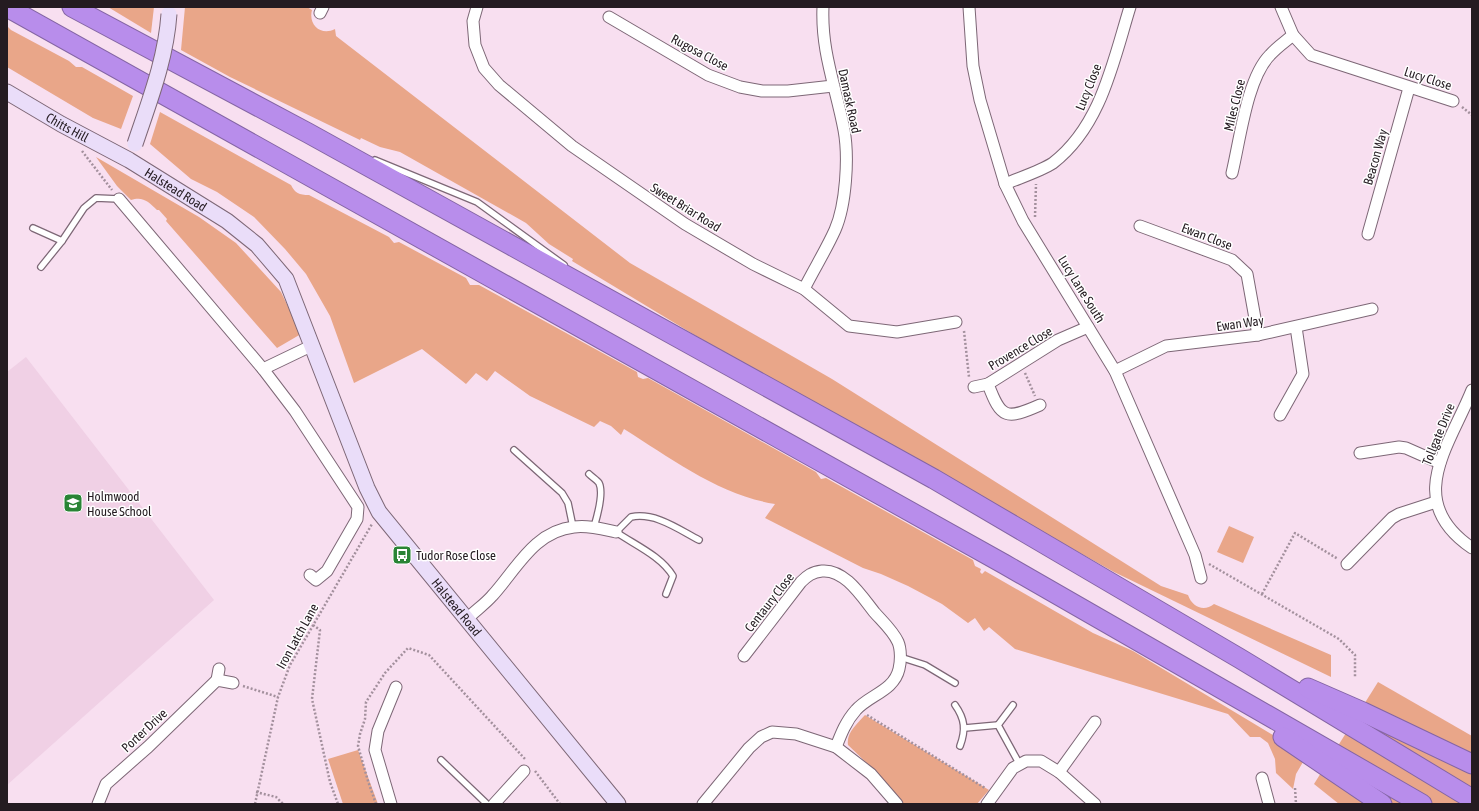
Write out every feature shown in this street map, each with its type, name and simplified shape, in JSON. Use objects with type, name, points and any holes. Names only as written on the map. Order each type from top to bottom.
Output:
[{"type":"highway","points":[[7,7],[1193,672],[1422,804]]},
{"type":"highway","points":[[72,7],[308,133],[934,479],[1239,658],[1472,799]]},
{"type":"highway","points":[[1239,658],[1363,712],[1472,764]]},
{"type":"highway","points":[[1193,672],[1297,747],[1382,804]]},
{"type":"street","name":"Sweet Briar Road","points":[[477,7],[474,21],[475,45],[484,68],[499,85],[572,146],[685,224],[753,264],[804,289],[849,326],[896,332],[956,322]]},
{"type":"street","name":"Damask Road","points":[[804,289],[835,229],[841,208],[846,168],[844,131],[825,51],[823,7]]},
{"type":"street","name":"Lucy Lane South","points":[[970,7],[973,66],[980,100],[1005,184],[1034,239],[1116,371],[1195,556],[1201,578]]},
{"type":"street","name":"Lucy Close","points":[[1005,184],[1051,164],[1069,148],[1096,111],[1130,7]]},
{"type":"street","name":"Lucy Close","points":[[1281,7],[1293,35],[1311,55],[1453,101]]},
{"type":"street","points":[[130,160],[161,62],[168,33],[169,11]]},
{"type":"street","name":"Rugosa Close","points":[[610,17],[708,75],[740,88],[762,91],[788,91],[833,86]]},
{"type":"street","name":"Miles Close","points":[[1232,173],[1251,91],[1258,71],[1269,55],[1293,35]]},
{"type":"street","name":"Beacon Way","points":[[1368,234],[1409,88]]},
{"type":"street","name":"Chitts Hill","points":[[7,92],[61,124],[130,160]]},
{"type":"street","name":"Halstead Road","points":[[130,160],[226,221],[257,245],[286,279],[313,345],[367,488],[379,512],[618,804]]},
{"type":"street","points":[[119,199],[263,369],[295,410],[358,507],[357,519],[327,571],[316,580],[310,575]]},
{"type":"street","name":"Ewan Close","points":[[1140,226],[1232,260],[1247,274],[1258,335]]},
{"type":"street","name":"Ewan Way","points":[[1116,371],[1166,346],[1258,335],[1372,309]]},
{"type":"street","name":"Provence Close","points":[[1040,405],[1018,415],[1006,414],[996,405],[988,384],[1058,340],[1088,327]]},
{"type":"street","points":[[1280,415],[1303,374],[1296,327]]},
{"type":"street","points":[[263,369],[313,345]]},
{"type":"street","points":[[974,386],[988,384]]},
{"type":"street","name":"Tollgate Drive","points":[[1472,391],[1436,475],[1436,502],[1448,526],[1459,539],[1472,548]]},
{"type":"street","points":[[1360,453],[1399,447],[1406,448],[1440,463]]},
{"type":"street","points":[[1347,564],[1392,518],[1399,514],[1436,502]]},
{"type":"street","points":[[467,619],[492,597],[525,555],[544,538],[557,531],[573,527],[594,527],[616,532]]},
{"type":"street","name":"Centaury Close","points":[[744,656],[801,582],[810,574],[823,571],[839,575],[856,588],[898,642],[900,658],[897,676],[888,687],[856,709],[844,727],[836,748]]},
{"type":"street","points":[[219,669],[217,680],[233,683]]},
{"type":"street","name":"Porter Drive","points":[[98,804],[106,784],[148,747],[217,680]]},
{"type":"street","points":[[392,804],[375,750],[378,731],[396,687]]},
{"type":"street","points":[[1059,772],[1095,722]]},
{"type":"street","points":[[703,804],[749,748],[761,737],[772,732],[796,734],[836,748],[871,774],[897,804]]},
{"type":"street","points":[[986,804],[1013,768],[1026,761],[1041,761],[1059,772],[1095,804]]},
{"type":"street","points":[[494,804],[528,767]]},
{"type":"street","points":[[1262,778],[1269,804]]},
{"type":"lane","points":[[308,133],[360,154]]},
{"type":"lane","points":[[367,157],[478,202],[572,270]]},
{"type":"lane","points":[[41,267],[62,241],[84,208],[96,198],[119,199]]},
{"type":"lane","points":[[33,228],[62,241]]},
{"type":"lane","points":[[578,275],[623,307]]},
{"type":"lane","points":[[514,450],[562,493],[568,503],[573,527]]},
{"type":"lane","points":[[589,474],[599,482],[600,488],[598,514],[594,527]]},
{"type":"lane","points":[[666,594],[673,576],[670,571],[653,556],[616,532],[631,517],[647,515],[659,519],[699,540]]},
{"type":"lane","points":[[900,658],[925,665],[955,684]]},
{"type":"lane","points":[[955,705],[961,714],[965,728],[960,746]]},
{"type":"lane","points":[[965,728],[998,725],[1013,705]]},
{"type":"lane","points":[[998,725],[1020,765]]},
{"type":"lane","points":[[441,760],[487,804]]},
{"type":"path","points":[[81,149],[119,199]]},
{"type":"path","points":[[1034,239],[1036,170]]},
{"type":"path","points":[[956,322],[958,331],[964,331],[969,377],[974,386]]},
{"type":"path","points":[[1020,364],[1040,405]]},
{"type":"path","name":"Iron Latch Lane","points":[[255,804],[256,792],[278,697],[290,665],[379,512]]},
{"type":"path","points":[[1262,594],[1295,533],[1347,564]]},
{"type":"path","points":[[1195,556],[1339,639],[1356,655],[1355,678]]},
{"type":"path","points":[[313,625],[320,630],[312,699],[330,782],[338,804]]},
{"type":"path","points":[[376,804],[358,746],[365,719],[366,702],[385,673],[408,648],[429,655],[560,804]]},
{"type":"path","points":[[233,683],[278,697]]},
{"type":"path","points":[[856,709],[994,794]]},
{"type":"path","points":[[1295,788],[1296,804]]},
{"type":"path","points":[[256,792],[276,797],[283,804]]},
{"type":"shaded area","points":[[108,7],[154,7],[151,33]]},
{"type":"shaded area","points":[[185,7],[307,7],[312,10],[312,20],[317,28],[325,31],[335,29],[336,36],[630,263],[832,379],[1161,586],[1188,595],[1192,603],[1199,607],[1206,608],[1214,604],[1331,655],[1331,677],[1114,572],[736,360],[572,261],[573,259],[549,244],[526,223],[400,152],[380,147],[361,138],[360,140],[230,77],[181,50]]},
{"type":"shaded area","points":[[7,26],[11,30],[69,61],[76,67],[82,67],[133,96],[121,129],[93,118],[7,67]]},
{"type":"shaded area","points":[[160,112],[291,185],[298,193],[309,195],[389,237],[394,243],[399,242],[466,278],[470,285],[479,285],[637,372],[638,377],[643,379],[648,378],[816,472],[821,479],[826,478],[973,560],[975,566],[981,569],[980,572],[982,574],[985,571],[1093,633],[1133,651],[1291,746],[1289,753],[1303,762],[1296,774],[1293,789],[1276,773],[1275,759],[1268,743],[1260,737],[1250,737],[1228,714],[1015,649],[989,627],[984,631],[975,618],[968,623],[942,604],[908,586],[863,568],[765,518],[775,504],[735,493],[715,484],[678,464],[624,429],[621,435],[611,426],[600,421],[594,427],[530,396],[495,371],[487,381],[476,373],[466,384],[422,349],[354,383],[330,316],[306,274],[285,249],[254,217],[217,192],[191,179],[150,144]]},
{"type":"shaded area","points":[[96,157],[199,217],[236,243],[281,292],[301,334],[277,348],[166,221],[167,219],[159,210],[142,199],[131,200],[117,186]]},
{"type":"shaded area","name":"Holmwood House School","points":[[26,357],[214,600],[7,785],[7,372]]},
{"type":"shaded area","points":[[1229,526],[1254,537],[1243,563],[1217,552]]},
{"type":"shaded area","points":[[1378,682],[1472,736],[1472,804],[1339,804],[1314,784]]},
{"type":"shaded area","points":[[865,715],[989,790],[977,804],[904,804],[875,771],[848,745],[850,733]]},
{"type":"shaded area","points":[[358,750],[378,804],[343,804],[328,759]]},
{"type":"place","name":"Holmwood House School","points":[[73,503]]},
{"type":"place","name":"Tudor Rose Close","points":[[402,555]]}]
